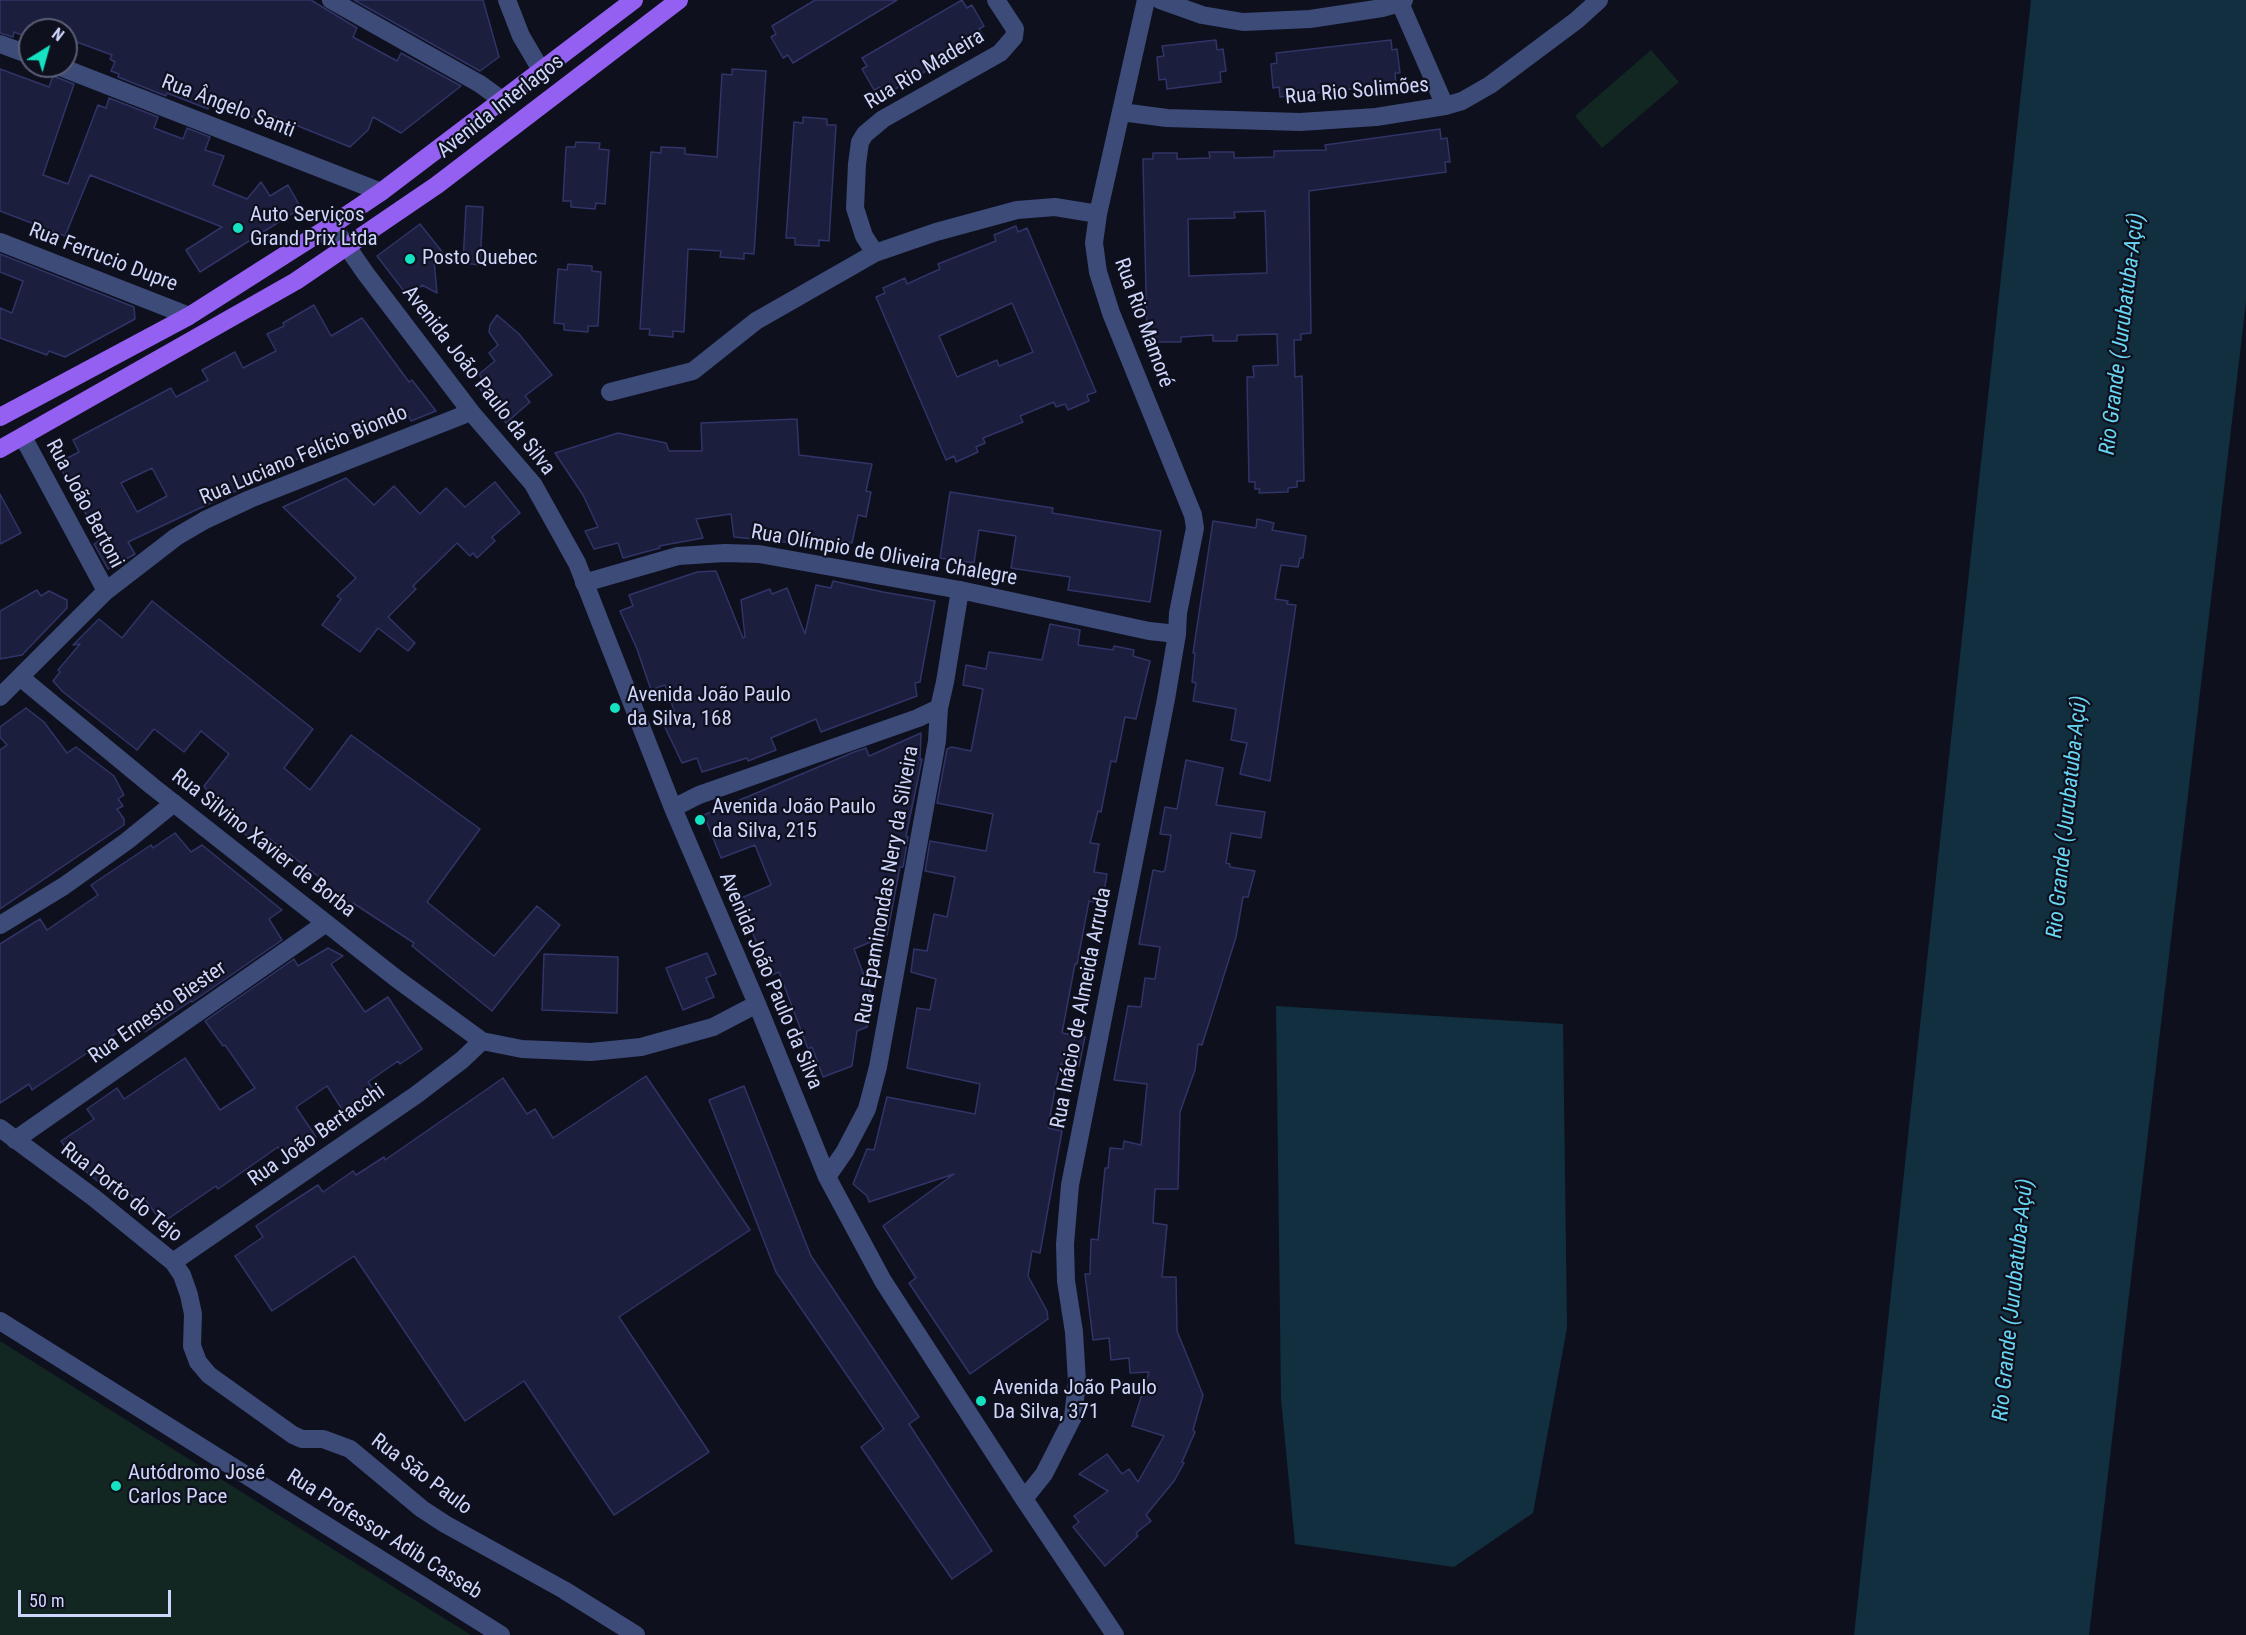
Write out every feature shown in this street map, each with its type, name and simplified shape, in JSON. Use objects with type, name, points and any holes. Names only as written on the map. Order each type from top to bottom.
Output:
[{"type":"main road","name":"Avenida Interlagos","points":[[0,417],[189,316],[332,225],[381,192],[634,0]]},
{"type":"main road","name":"Avenida Interlagos","points":[[0,449],[296,281],[437,185],[679,0]]},
{"type":"street","points":[[331,0],[480,84],[502,100]]},
{"type":"street","points":[[507,0],[521,36],[541,70]]},
{"type":"street","name":"Rua Rio Madeira","points":[[875,253],[864,236],[855,208],[860,142],[865,134],[883,119],[1000,53],[1014,37],[1015,28],[996,0]]},
{"type":"street","name":"Rua Rio Mamoré","points":[[1146,0],[1098,214],[1094,243],[1098,272],[1111,313],[1193,515]]},
{"type":"street","points":[[1160,0],[1202,15],[1243,22],[1310,19],[1402,2],[1445,106]]},
{"type":"street","name":"Rua Rio Solimões","points":[[1122,112],[1167,117],[1300,122],[1376,117],[1445,106],[1462,101],[1491,85],[1577,20],[1599,0]]},
{"type":"street","points":[[0,44],[18,51]]},
{"type":"street","name":"Rua Ângelo Santi","points":[[78,74],[381,192]]},
{"type":"street","points":[[610,392],[693,371],[756,321],[875,253],[936,232],[1017,210],[1055,207],[1098,214]]},
{"type":"street","points":[[332,225],[347,247]]},
{"type":"street","name":"Rua Ferrucio Dupre","points":[[0,242],[189,316]]},
{"type":"street","name":"Avenida João Paulo da Silva","points":[[347,247],[471,412],[533,484],[577,563],[673,808],[757,1004],[827,1177],[883,1281],[1115,1635]]},
{"type":"street","name":"Rua Luciano Felício Biondo","points":[[0,697],[106,591],[176,537],[205,520],[250,499],[471,412]]},
{"type":"street","name":"Rua João Bertoni","points":[[22,437],[106,591]]},
{"type":"street","name":"Rua Inácio de Almeida Arruda","points":[[1024,1499],[1044,1474],[1073,1418],[1077,1382],[1074,1332],[1066,1281],[1065,1244],[1070,1185],[1166,699],[1177,634],[1178,613],[1195,528],[1193,515]]},
{"type":"street","name":"Rua Olímpio de Oliveira Chalegre","points":[[584,583],[678,556],[725,553],[759,554],[960,590],[1149,631],[1177,634]]},
{"type":"street","name":"Rua Epaminondas Nery da Silveira","points":[[827,1177],[845,1151],[867,1109],[878,1067],[936,741],[939,708],[960,590]]},
{"type":"street","name":"Rua Silvino Xavier de Borba","points":[[20,677],[174,803],[397,979],[482,1041]]},
{"type":"street","points":[[673,808],[699,795],[918,718],[939,708]]},
{"type":"street","points":[[0,925],[64,886],[127,841],[174,803]]},
{"type":"street","name":"Rua Ernesto Biester","points":[[15,1140],[326,923]]},
{"type":"street","points":[[482,1041],[522,1049],[591,1052],[641,1047],[713,1027],[757,1004]]},
{"type":"street","name":"Rua João Bertacchi","points":[[174,1262],[416,1095],[462,1060],[482,1041]]},
{"type":"street","name":"Rua Porto do Tejo","points":[[0,1128],[93,1197],[174,1262],[182,1275],[189,1295],[193,1314],[192,1346]]},
{"type":"street","name":"Rua Professor Adib Casseb","points":[[0,1321],[501,1635]]},
{"type":"street","name":"Rua Sāo Paulo","points":[[192,1346],[198,1362],[209,1375],[293,1435],[302,1439],[323,1439],[350,1449],[422,1509],[445,1524],[564,1590],[636,1635]]},
{"type":"green space","points":[[1651,50],[1679,82],[1602,148],[1575,116]]},
{"type":"green space","name":"Autódromo José Carlos Pace","points":[[0,1341],[384,1581],[471,1635],[0,1635]]},
{"type":"water","name":"Rio Grande (Jurubatuba-Açú)","points":[[2031,0],[2246,0],[2246,302],[2089,1635],[1854,1635]]},
{"type":"water","points":[[1276,1006],[1563,1024],[1567,1328],[1533,1513],[1454,1567],[1295,1544],[1281,1399]]},
{"type":"building","points":[[0,0],[311,0],[357,28],[353,37],[397,61],[401,53],[461,86],[401,133],[373,117],[368,130],[350,147],[271,115],[268,124],[212,98],[208,109],[167,93],[166,96],[118,77],[119,74],[111,71],[115,62],[110,59],[112,55],[78,42],[78,18],[18,18],[18,34],[14,32],[13,37],[0,33]]},
{"type":"building","points":[[354,0],[483,0],[499,57],[480,71]]},
{"type":"building","points":[[815,0],[897,0],[793,63],[788,55],[783,58],[771,37],[776,34],[772,26]]},
{"type":"building","points":[[962,0],[967,8],[972,5],[984,26],[979,29],[984,37],[885,95],[880,87],[874,90],[862,69],[867,66],[862,58]]},
{"type":"building","points":[[1216,40],[1217,50],[1223,49],[1226,71],[1220,72],[1221,82],[1167,89],[1166,79],[1159,80],[1157,57],[1164,56],[1162,46]]},
{"type":"building","points":[[1391,40],[1392,50],[1397,49],[1400,73],[1395,73],[1396,84],[1280,97],[1279,87],[1273,88],[1271,64],[1277,63],[1276,53]]},
{"type":"building","points":[[0,69],[18,76],[18,78],[24,78],[49,87],[52,78],[74,84],[43,175],[68,184],[98,105],[106,108],[109,98],[158,117],[154,128],[183,139],[187,128],[210,137],[205,150],[224,156],[213,185],[247,199],[261,182],[270,196],[288,185],[301,208],[200,272],[186,250],[222,227],[90,175],[65,236],[0,211]]},
{"type":"building","points":[[732,69],[766,71],[754,254],[744,253],[744,259],[720,257],[721,251],[688,249],[684,332],[673,331],[673,337],[649,335],[650,329],[640,329],[651,152],[661,153],[661,147],[685,148],[685,154],[717,157],[722,74],[732,75]]},
{"type":"building","points":[[803,117],[827,119],[827,125],[836,125],[829,241],[819,240],[819,246],[795,245],[795,238],[786,238],[794,122],[803,123]]},
{"type":"building","points":[[1440,129],[1441,139],[1447,138],[1450,162],[1445,162],[1446,172],[1309,191],[1311,333],[1301,334],[1301,340],[1294,340],[1295,377],[1302,376],[1304,481],[1297,481],[1297,487],[1288,488],[1288,492],[1259,493],[1260,489],[1255,489],[1255,482],[1249,482],[1247,377],[1254,377],[1253,366],[1278,365],[1277,334],[1237,335],[1237,341],[1213,341],[1213,335],[1181,337],[1181,342],[1156,342],[1156,336],[1147,336],[1143,159],[1153,159],[1153,153],[1177,153],[1177,159],[1210,158],[1209,152],[1234,152],[1234,158],[1274,157],[1274,151],[1326,150],[1325,145]],"holes":[[[1265,211],[1267,273],[1189,276],[1188,219],[1235,218],[1234,212]]]},
{"type":"building","points":[[576,142],[600,143],[599,149],[609,150],[605,204],[596,203],[595,209],[571,207],[571,201],[563,201],[566,147],[575,147]]},
{"type":"building","points":[[466,206],[483,207],[480,265],[463,263]]},
{"type":"building","name":"Posto Quebec","points":[[420,224],[451,263],[434,261],[437,293],[422,285],[410,299],[377,256]]},
{"type":"building","points":[[1016,226],[1018,232],[1027,228],[1096,392],[1087,395],[1089,401],[1068,410],[1065,404],[1056,407],[1054,402],[1020,416],[1023,422],[983,438],[985,443],[976,447],[978,452],[956,462],[954,456],[946,460],[876,297],[885,293],[883,288],[905,278],[907,284],[940,269],[938,264],[996,241],[994,235]],"holes":[[[1012,303],[1033,352],[999,366],[997,360],[957,377],[939,336]]]},
{"type":"building","points":[[0,254],[134,307],[135,319],[65,357],[49,351],[47,355],[0,338],[0,308],[12,313],[23,281],[0,272]]},
{"type":"building","points":[[568,264],[592,266],[592,271],[601,272],[598,326],[588,326],[588,332],[564,330],[564,324],[554,323],[558,269],[567,270]]},
{"type":"building","points":[[314,305],[331,336],[362,318],[409,382],[412,380],[436,411],[411,421],[405,409],[387,419],[385,415],[320,449],[319,447],[286,465],[287,467],[128,542],[135,554],[108,569],[94,544],[100,540],[58,463],[79,452],[73,440],[171,388],[176,397],[208,380],[202,370],[235,352],[243,368],[276,351],[267,334],[284,326],[283,323]],"holes":[[[152,468],[167,496],[137,512],[121,483]]]},
{"type":"building","points":[[497,315],[519,334],[552,375],[525,396],[530,402],[506,423],[480,389],[486,385],[479,374],[495,361],[489,353],[498,345],[489,332],[490,325]]},
{"type":"building","points":[[797,419],[799,455],[872,464],[866,491],[871,492],[866,517],[858,515],[852,543],[806,535],[805,542],[795,540],[794,543],[734,537],[731,514],[696,519],[703,538],[659,546],[660,548],[623,558],[618,543],[594,549],[585,531],[598,527],[583,495],[555,453],[618,433],[666,443],[669,451],[702,451],[701,423]]},
{"type":"building","points":[[346,478],[374,505],[394,486],[420,514],[446,488],[465,507],[495,482],[520,513],[492,537],[495,541],[477,558],[473,553],[470,556],[457,543],[413,586],[416,589],[388,617],[415,643],[408,651],[378,628],[360,652],[322,625],[341,599],[337,596],[356,578],[283,507]]},
{"type":"building","points":[[950,492],[1053,508],[1052,513],[1161,531],[1150,602],[1068,590],[1070,577],[1011,568],[1016,536],[979,530],[974,563],[940,558]]},
{"type":"building","points":[[0,494],[21,533],[0,544]]},
{"type":"building","points":[[1257,519],[1274,523],[1272,530],[1306,536],[1303,558],[1300,558],[1298,567],[1281,565],[1275,599],[1296,605],[1270,781],[1240,774],[1247,743],[1231,740],[1236,709],[1193,701],[1196,683],[1192,682],[1195,653],[1193,653],[1213,521],[1256,528]]},
{"type":"building","points":[[716,571],[743,638],[745,637],[741,600],[770,589],[772,594],[787,588],[805,634],[816,585],[831,588],[833,581],[935,601],[920,682],[915,683],[917,696],[821,732],[816,719],[771,738],[776,750],[748,761],[747,758],[702,772],[697,758],[682,763],[662,721],[676,716],[665,685],[651,690],[637,649],[620,611],[633,606],[629,595],[697,572]]},
{"type":"building","points":[[37,590],[41,596],[49,591],[67,600],[67,608],[22,655],[0,659],[0,611]]},
{"type":"building","points":[[152,601],[313,729],[284,768],[310,790],[351,735],[480,829],[427,902],[494,956],[537,906],[560,925],[492,1011],[412,946],[414,943],[353,903],[345,914],[315,889],[323,880],[262,833],[255,842],[208,805],[214,802],[204,786],[229,754],[201,731],[184,752],[154,729],[137,750],[63,692],[53,681],[60,672],[58,670],[80,644],[73,645],[99,619],[122,638]]},
{"type":"building","points":[[1050,624],[1080,630],[1078,645],[1113,650],[1114,646],[1134,650],[1133,656],[1150,661],[1136,719],[1125,717],[1116,762],[1111,761],[1101,812],[1098,811],[1090,843],[1099,844],[1094,872],[1107,874],[1102,904],[1089,901],[1062,1033],[1085,1037],[1079,1066],[1061,1064],[1057,1078],[1048,1128],[1062,1131],[1040,1253],[1032,1251],[1028,1276],[1047,1311],[1048,1319],[970,1374],[909,1283],[916,1278],[883,1226],[954,1174],[869,1202],[867,1196],[853,1184],[867,1149],[874,1150],[887,1097],[975,1114],[980,1084],[907,1068],[917,1008],[930,1010],[936,979],[911,972],[914,949],[927,951],[934,914],[947,917],[955,877],[925,871],[930,841],[986,851],[993,814],[937,803],[947,749],[952,747],[971,751],[983,689],[963,685],[966,665],[986,669],[989,652],[1042,660]]},
{"type":"building","points":[[26,708],[44,722],[67,753],[76,747],[114,776],[124,795],[118,799],[123,806],[117,809],[124,819],[124,825],[0,909],[0,750],[7,745],[0,737],[0,727]]},
{"type":"building","points":[[921,733],[920,760],[922,759],[906,836],[908,837],[903,867],[900,867],[887,935],[854,949],[873,999],[867,1027],[857,1031],[852,1066],[823,1077],[812,1047],[808,1049],[779,972],[770,976],[739,899],[771,885],[755,845],[721,858],[704,815],[854,752],[866,748],[869,756]]},
{"type":"building","points":[[1186,760],[1223,768],[1216,805],[1265,812],[1261,838],[1231,833],[1226,863],[1230,864],[1230,867],[1255,871],[1248,897],[1243,897],[1236,937],[1202,1045],[1198,1044],[1195,1070],[1180,1112],[1178,1189],[1155,1189],[1153,1223],[1167,1225],[1162,1277],[1176,1277],[1177,1331],[1203,1395],[1193,1430],[1195,1432],[1182,1462],[1184,1463],[1174,1481],[1146,1515],[1151,1521],[1136,1533],[1138,1536],[1105,1566],[1073,1527],[1079,1522],[1074,1516],[1108,1491],[1079,1474],[1107,1454],[1122,1474],[1129,1469],[1138,1482],[1164,1436],[1132,1426],[1149,1372],[1130,1373],[1129,1358],[1111,1360],[1109,1338],[1093,1340],[1085,1274],[1090,1274],[1091,1239],[1098,1240],[1105,1168],[1108,1168],[1110,1148],[1123,1149],[1124,1141],[1141,1145],[1147,1084],[1114,1080],[1128,1006],[1141,1007],[1145,978],[1155,979],[1160,947],[1139,944],[1153,870],[1163,872],[1165,870],[1171,835],[1160,834],[1165,807],[1177,809]]},
{"type":"building","points":[[175,833],[191,852],[202,845],[282,910],[269,919],[282,940],[145,1032],[136,1020],[32,1090],[29,1084],[0,1103],[0,944],[40,919],[47,930],[98,895],[91,885],[151,845],[153,848]]},
{"type":"building","points":[[328,948],[343,956],[331,964],[365,1012],[388,997],[422,1049],[400,1064],[398,1061],[368,1082],[378,1096],[347,1117],[327,1086],[296,1107],[316,1137],[285,1158],[278,1147],[218,1189],[216,1186],[162,1223],[145,1199],[137,1204],[125,1186],[112,1193],[78,1165],[61,1141],[94,1119],[87,1109],[117,1088],[124,1099],[185,1058],[220,1110],[255,1088],[205,1021],[294,959],[298,966]]},
{"type":"building","points":[[707,953],[716,974],[706,978],[714,997],[683,1010],[666,968]]},
{"type":"building","points":[[544,954],[618,957],[617,1013],[542,1010]]},
{"type":"building","points":[[646,1076],[750,1230],[619,1317],[709,1452],[614,1515],[524,1381],[465,1421],[354,1256],[272,1311],[235,1256],[263,1237],[256,1226],[287,1205],[318,1185],[323,1192],[353,1171],[356,1175],[384,1157],[385,1160],[503,1078],[527,1114],[535,1109],[553,1138]]},
{"type":"building","points":[[744,1086],[811,1256],[919,1417],[909,1424],[992,1551],[952,1579],[861,1447],[884,1429],[776,1272],[709,1100]]},
{"type":"place","name":"Auto Serviços Grand Prix Ltda","points":[[238,228]]},
{"type":"place","name":"Posto Quebec","points":[[410,259]]},
{"type":"place","name":"Avenida João Paulo da Silva, 168","points":[[615,708]]},
{"type":"place","name":"Avenida João Paulo da Silva, 215","points":[[700,820]]},
{"type":"place","name":"Avenida João Paulo Da Silva, 371","points":[[981,1401]]},
{"type":"place","name":"Autódromo José Carlos Pace","points":[[116,1486]]}]
